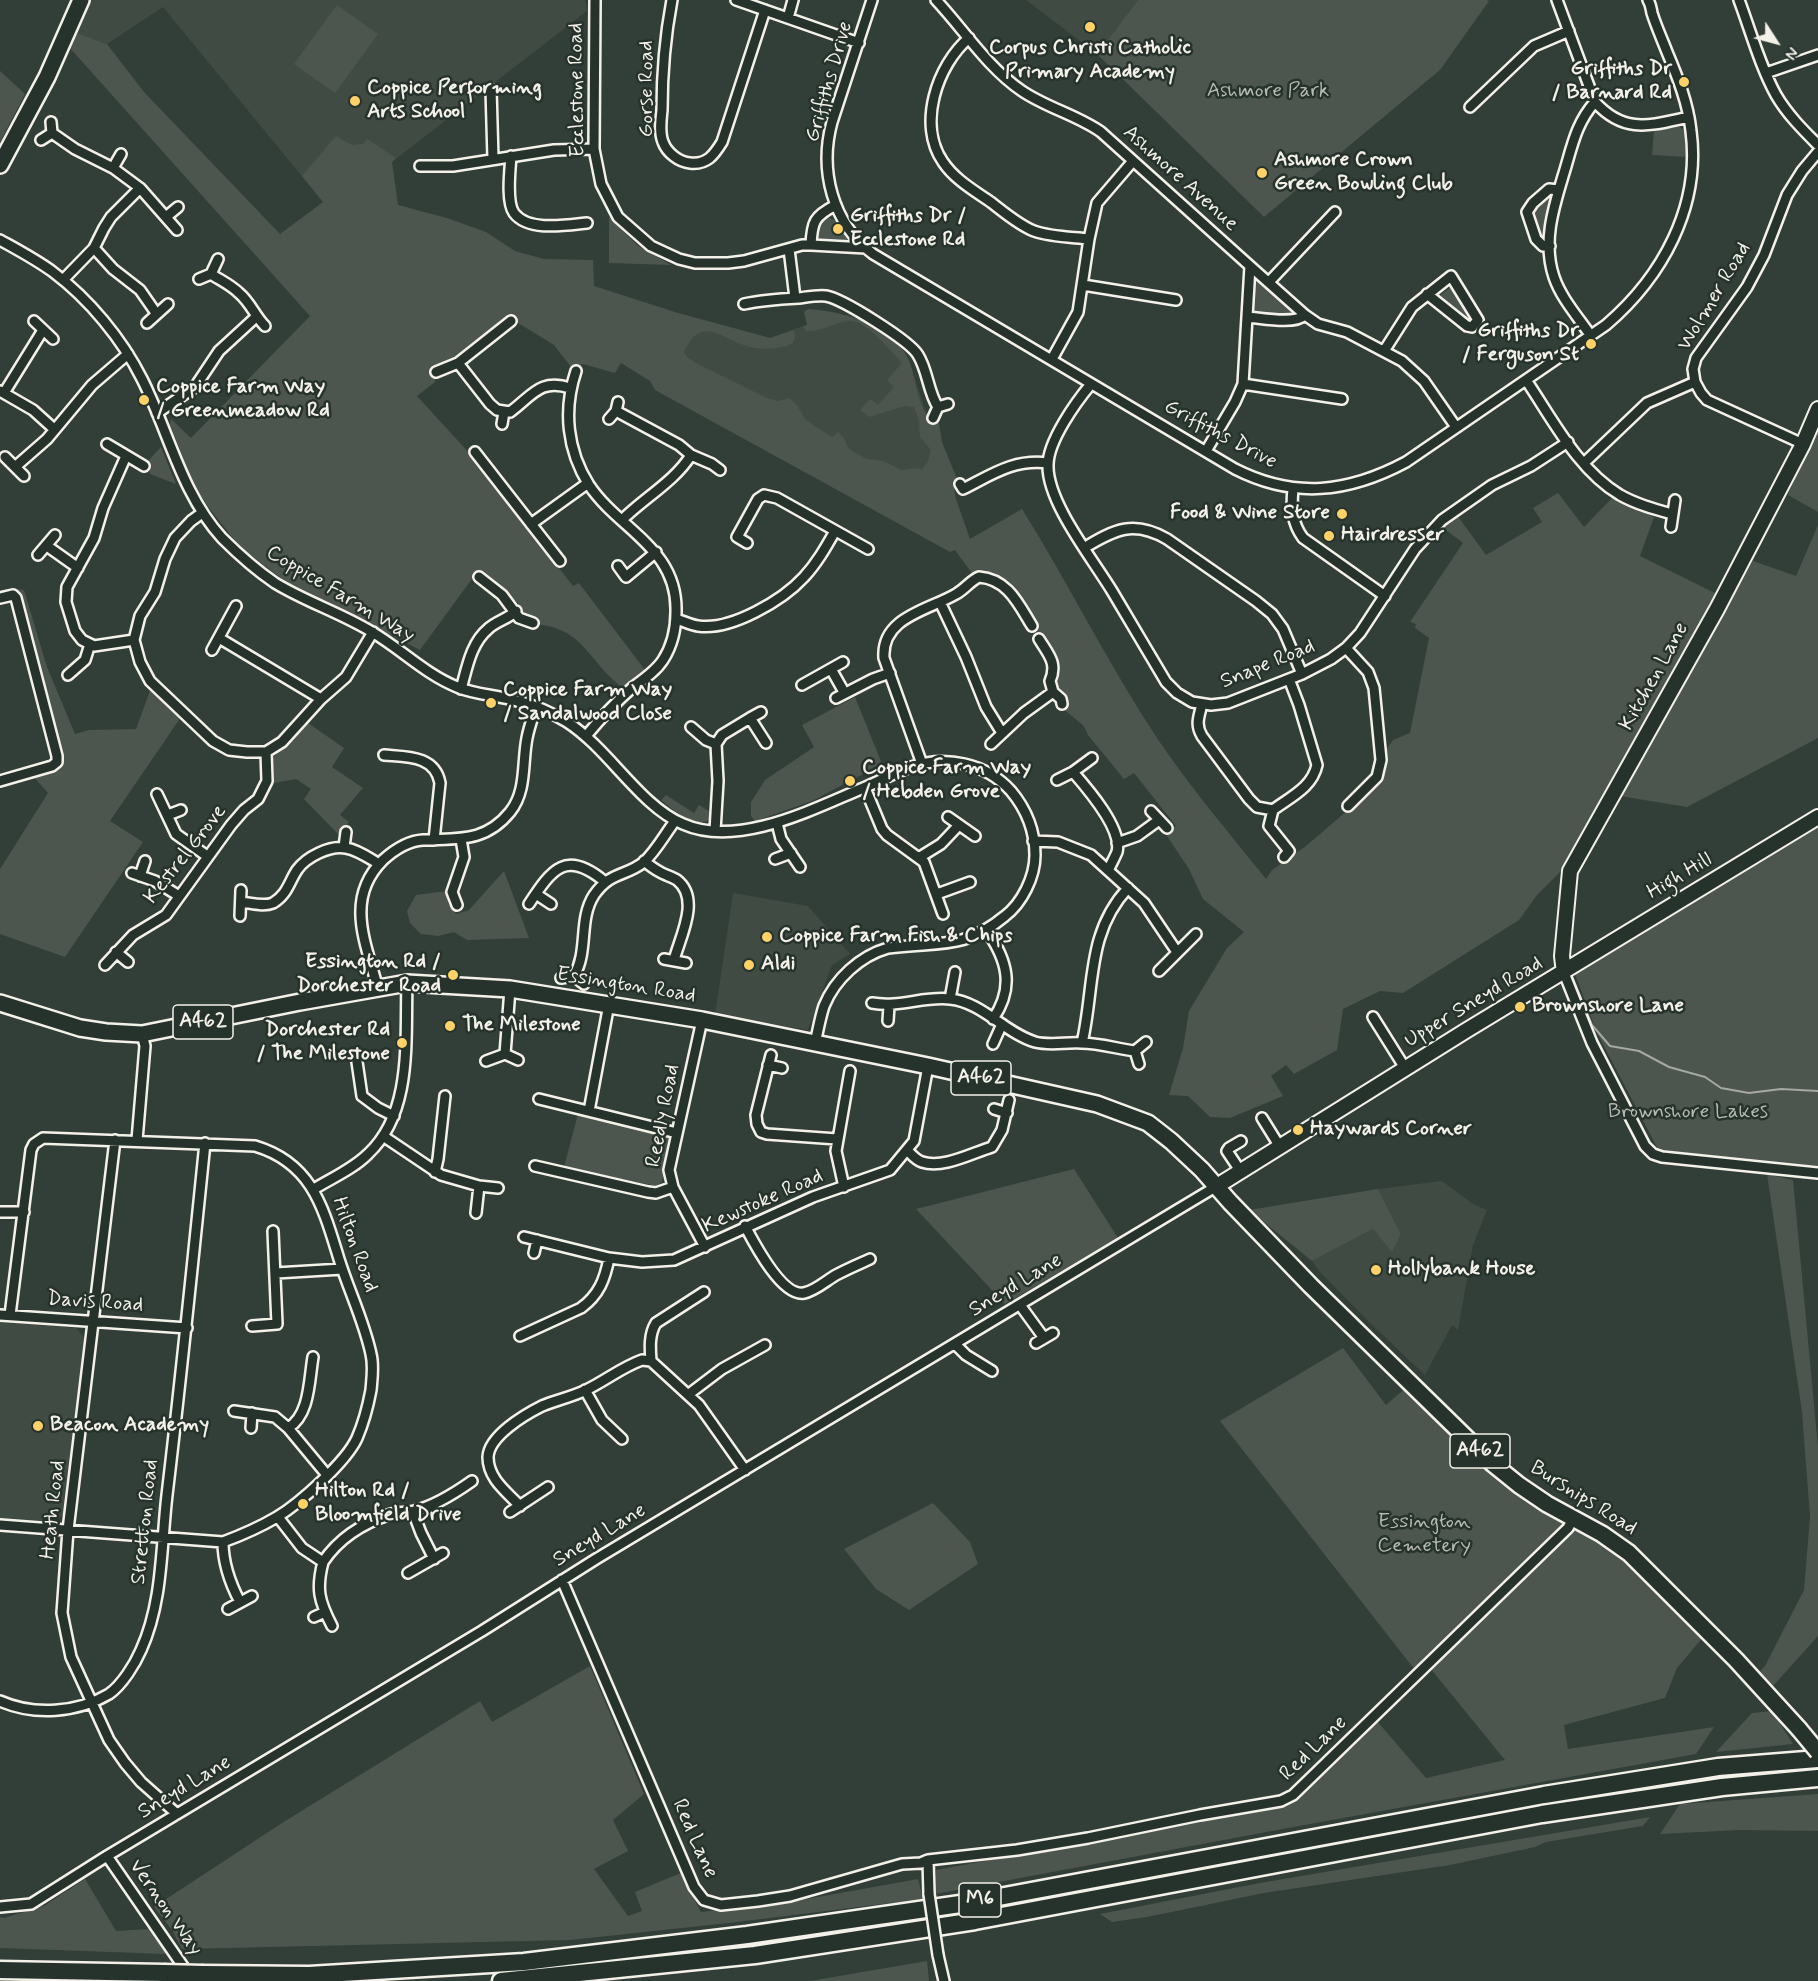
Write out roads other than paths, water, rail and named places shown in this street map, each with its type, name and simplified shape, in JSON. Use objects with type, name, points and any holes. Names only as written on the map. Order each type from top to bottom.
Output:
[{"type":"highway","points":[[1751,1765],[1780,1753],[1818,1751]]},
{"type":"highway","name":"M6","points":[[0,1970],[164,1973],[198,1977],[309,1974],[524,1962],[747,1935],[968,1903],[1544,1795],[1718,1767],[1818,1759]]},
{"type":"highway","name":"M6","points":[[501,1981],[754,1955],[975,1921],[1542,1814],[1692,1791],[1818,1778]]},
{"type":"highway","points":[[1792,1780],[1818,1784]]},
{"type":"main road","points":[[0,165],[47,77],[81,0]]},
{"type":"main road","name":"Essington Road","points":[[0,1003],[80,1028],[142,1034],[408,983],[510,989],[702,1020],[928,1065],[1097,1104],[1139,1119],[1171,1141],[1217,1186]]},
{"type":"main road","name":"Bursnips Road","points":[[1217,1186],[1311,1286],[1493,1464],[1519,1485],[1573,1519],[1602,1534],[1629,1553],[1669,1590],[1743,1667],[1818,1751]]},
{"type":"street","name":"Ecclestone Road","points":[[594,0],[594,149],[601,184],[611,207],[626,225],[651,246],[680,259],[708,264],[744,261],[811,245],[866,248]]},
{"type":"street","name":"Gorse Road","points":[[672,0],[663,59],[662,140],[666,148],[680,161],[689,163],[699,163],[710,159],[722,142],[765,10]]},
{"type":"street","points":[[736,0],[859,43]]},
{"type":"street","points":[[788,18],[793,0]]},
{"type":"street","name":"Griffiths Drive","points":[[872,0],[828,141],[828,172],[836,206],[846,224],[866,248],[1090,384],[1246,474],[1268,483],[1293,489],[1336,486],[1378,476],[1406,462],[1591,336],[1638,294],[1672,242],[1684,212],[1690,185],[1692,139],[1683,92],[1649,2]]},
{"type":"street","name":"Ashmore Avenue","points":[[936,0],[998,71],[1023,92],[1050,108],[1092,126],[1305,315],[1318,324],[1347,332],[1384,351],[1418,375],[1456,427]]},
{"type":"street","points":[[1557,0],[1595,102],[1603,111],[1630,125],[1646,126],[1689,117]]},
{"type":"street","points":[[1649,2],[1660,0]]},
{"type":"street","points":[[1739,0],[1766,73],[1785,108],[1818,145]]},
{"type":"street","points":[[1470,107],[1534,46],[1569,31]]},
{"type":"street","points":[[969,38],[953,54],[932,106],[930,127],[939,157],[957,178],[1026,227],[1044,234],[1089,239]]},
{"type":"street","points":[[1766,73],[1818,55]]},
{"type":"street","points":[[491,88],[493,159]]},
{"type":"street","points":[[1591,336],[1554,278],[1550,246],[1551,220],[1573,139],[1581,120],[1595,102]]},
{"type":"street","points":[[51,122],[52,133],[75,149],[113,168],[140,188],[177,230]]},
{"type":"street","points":[[41,140],[52,133]]},
{"type":"street","points":[[420,166],[453,166],[554,150],[594,149]]},
{"type":"street","name":"Wolmer Road","points":[[1803,444],[1714,405],[1701,393],[1695,382],[1693,369],[1696,358],[1747,287],[1764,255],[1787,195],[1802,171],[1818,152]]},
{"type":"street","points":[[113,168],[121,154]]},
{"type":"street","points":[[510,156],[509,187],[514,214],[533,225],[587,223]]},
{"type":"street","points":[[1052,359],[1078,312],[1097,203],[1133,161]]},
{"type":"street","points":[[63,280],[94,248],[111,217],[140,188]]},
{"type":"street","points":[[1550,246],[1544,246],[1536,239],[1527,212],[1533,203],[1549,189],[1559,190]]},
{"type":"street","points":[[811,245],[815,219],[836,206]]},
{"type":"street","points":[[166,218],[178,207]]},
{"type":"street","points":[[1269,282],[1335,212]]},
{"type":"street","name":"Coppice Farm Way","points":[[0,240],[40,263],[63,280],[98,315],[128,354],[142,378],[188,488],[202,513],[233,549],[274,582],[373,632],[431,673],[461,689],[518,701],[565,721],[586,736],[644,795],[675,821],[696,829],[716,831],[739,831],[777,823],[922,764],[971,765],[1005,785],[1029,819],[1035,857],[1022,897],[1013,910],[987,931],[963,941],[888,948],[857,963],[833,989],[824,1008],[815,1043]]},
{"type":"street","points":[[94,248],[113,269],[140,290],[156,313]]},
{"type":"street","points":[[789,249],[795,298]]},
{"type":"street","points":[[200,279],[211,274],[218,260]]},
{"type":"street","points":[[1206,451],[1243,384],[1250,266]]},
{"type":"street","points":[[211,274],[238,292],[265,326]]},
{"type":"street","points":[[1384,351],[1412,307],[1427,294],[1451,276],[1478,320],[1472,327],[1467,326],[1427,294]]},
{"type":"street","points":[[1083,285],[1176,300]]},
{"type":"street","points":[[744,304],[773,298],[825,296],[831,298],[885,327],[907,342],[919,356],[929,381],[933,400],[938,407]]},
{"type":"street","points":[[147,323],[168,304]]},
{"type":"street","points":[[1246,317],[1292,320],[1305,315]]},
{"type":"street","points":[[157,412],[195,387],[219,351],[256,317]]},
{"type":"street","points":[[34,321],[53,339]]},
{"type":"street","points":[[436,372],[458,363],[511,321]]},
{"type":"street","points":[[43,330],[2,392],[28,406],[54,429]]},
{"type":"street","points":[[15,467],[47,439],[92,385],[128,354]]},
{"type":"street","points":[[458,363],[490,404],[504,412],[510,412],[542,386],[560,384],[570,388]]},
{"type":"street","points":[[576,371],[570,388],[568,404],[569,434],[574,452],[588,483],[603,502],[656,552],[674,587],[676,602],[673,637],[663,660],[600,719],[586,736]]},
{"type":"street","points":[[1526,380],[1568,442],[1594,475],[1635,502],[1672,514]]},
{"type":"street","points":[[1584,464],[1647,403],[1695,382]]},
{"type":"street","points":[[960,484],[963,489],[1018,463],[1047,463],[1059,433],[1090,384]]},
{"type":"street","points":[[1243,384],[1342,399]]},
{"type":"street","points":[[933,418],[938,407],[948,404]]},
{"type":"street","points":[[609,419],[617,407],[679,445],[691,455],[720,470]]},
{"type":"street","name":"Kitchen Lane","points":[[1564,973],[1562,956],[1570,871],[1717,609],[1803,444],[1818,409]]},
{"type":"street","points":[[502,424],[504,412]]},
{"type":"street","name":"Snape Road","points":[[1047,463],[1049,481],[1055,498],[1166,682],[1177,693],[1192,702],[1227,703],[1322,665],[1346,648],[1360,633],[1419,544],[1442,520],[1492,485],[1531,466],[1568,442]]},
{"type":"street","points":[[107,444],[144,465]]},
{"type":"street","points":[[475,452],[560,561]]},
{"type":"street","points":[[622,520],[677,472],[691,455]]},
{"type":"street","points":[[126,456],[103,508],[94,538],[67,587],[66,603],[75,631],[82,640],[94,646],[134,640]]},
{"type":"street","points":[[5,457],[24,476]]},
{"type":"street","points":[[531,524],[588,483]]},
{"type":"street","points":[[1293,489],[1292,509],[1295,528],[1303,538],[1385,596]]},
{"type":"street","points":[[747,543],[737,537],[758,499],[764,495],[777,498],[868,549]]},
{"type":"street","points":[[1671,527],[1675,500]]},
{"type":"street","points":[[202,513],[191,521],[176,538],[165,559],[155,592],[140,616],[134,640],[140,662],[150,681],[203,734],[229,750],[266,752],[285,740],[321,699],[346,678],[373,632]]},
{"type":"street","points":[[1084,548],[1109,533],[1127,528],[1151,530],[1167,538],[1256,600],[1272,614],[1283,629],[1302,674]]},
{"type":"street","points":[[676,619],[699,626],[722,624],[742,619],[773,603],[804,577],[817,561],[835,531]]},
{"type":"street","points":[[38,555],[55,536]]},
{"type":"street","points":[[47,546],[78,568]]},
{"type":"street","points":[[618,566],[626,577],[656,552]]},
{"type":"street","points":[[480,577],[502,595],[519,618],[532,623]]},
{"type":"street","points":[[922,764],[884,651],[888,635],[893,628],[911,615],[955,595],[975,579],[984,578],[1010,590],[1032,626]]},
{"type":"street","points":[[0,598],[13,595],[16,598],[57,756],[57,762],[52,766],[0,781]]},
{"type":"street","points":[[940,602],[986,707],[1002,733]]},
{"type":"street","points":[[212,650],[236,606]]},
{"type":"street","points":[[461,689],[470,656],[482,635],[489,628],[516,612]]},
{"type":"street","points":[[219,638],[321,699]]},
{"type":"street","points":[[1039,639],[1052,661],[1054,671],[1050,681],[1053,692],[1061,699],[1062,704]]},
{"type":"street","points":[[68,675],[85,660],[90,644]]},
{"type":"street","points":[[1346,648],[1368,672],[1374,688],[1381,760],[1377,777],[1348,806]]},
{"type":"street","points":[[802,685],[843,662]]},
{"type":"street","points":[[831,669],[840,695],[890,673]]},
{"type":"street","points":[[1284,857],[1289,851],[1269,826],[1273,810],[1312,782],[1317,765],[1289,679]]},
{"type":"street","points":[[991,744],[1053,692]]},
{"type":"street","points":[[1202,704],[1197,722],[1202,736],[1257,807],[1273,810]]},
{"type":"street","points":[[378,988],[360,913],[364,889],[379,864],[390,853],[407,843],[420,840],[474,837],[488,831],[510,812],[522,786],[527,739],[536,707]]},
{"type":"street","points":[[716,831],[718,781],[716,744],[722,735],[760,712]]},
{"type":"street","points":[[750,718],[766,743]]},
{"type":"street","points":[[691,727],[706,740],[716,744]]},
{"type":"street","name":"Kestrel Grove","points":[[105,965],[133,934],[166,915],[207,856],[238,817],[258,799],[267,781],[266,752]]},
{"type":"street","points":[[384,755],[419,759],[431,764],[438,774],[440,783],[434,840]]},
{"type":"street","points":[[1057,780],[1092,758]]},
{"type":"street","points":[[1073,772],[1095,798],[1114,832],[1117,851],[1109,869]]},
{"type":"street","points":[[865,788],[882,829],[924,861],[943,914]]},
{"type":"street","points":[[157,794],[176,834],[207,856]]},
{"type":"street","points":[[168,815],[181,810]]},
{"type":"street","points":[[1151,811],[1167,828]]},
{"type":"street","points":[[948,817],[975,836]]},
{"type":"street","name":"High Hill","points":[[1564,973],[1818,817]]},
{"type":"street","points":[[1117,843],[1137,836],[1159,820]]},
{"type":"street","points":[[574,976],[580,965],[584,948],[585,915],[590,903],[604,882],[644,861],[675,821]]},
{"type":"street","points":[[777,823],[781,839],[800,867]]},
{"type":"street","points":[[920,857],[941,844],[959,825]]},
{"type":"street","points":[[344,847],[346,832]]},
{"type":"street","points":[[457,905],[452,892],[464,857],[461,839]]},
{"type":"street","points":[[1033,842],[1058,842],[1091,855],[1144,903],[1177,952]]},
{"type":"street","points":[[241,902],[268,905],[272,903],[284,895],[297,870],[310,857],[331,850],[344,847],[379,864]]},
{"type":"street","points":[[775,859],[791,853]]},
{"type":"street","points":[[145,861],[136,874],[155,881],[179,896]]},
{"type":"street","points":[[644,861],[659,872],[676,879],[688,898],[688,915],[669,960],[686,963]]},
{"type":"street","points":[[529,904],[552,873],[569,866],[590,870],[604,882]]},
{"type":"street","points":[[937,894],[970,882]]},
{"type":"street","points":[[1082,1043],[1101,933],[1110,910],[1128,888]]},
{"type":"street","points":[[240,916],[242,890]]},
{"type":"street","points":[[536,894],[551,904]]},
{"type":"street","points":[[987,931],[1000,952],[1006,976],[1005,992],[993,1018]]},
{"type":"street","points":[[1160,971],[1196,934]]},
{"type":"street","points":[[116,952],[128,962]]},
{"type":"street","points":[[950,999],[955,972]]},
{"type":"street","points":[[1564,973],[1592,1043],[1646,1146],[1653,1154],[1662,1157],[1818,1173]]},
{"type":"street","name":"Upper Sneyd Road","points":[[1217,1186],[1405,1068],[1564,973]]},
{"type":"street","points":[[561,978],[574,976],[584,984]]},
{"type":"street","points":[[314,1189],[367,1156],[383,1136],[394,1116],[405,1069],[408,983]]},
{"type":"street","points":[[505,1054],[510,989]]},
{"type":"street","points":[[872,1003],[889,1006],[924,1000],[950,999],[976,1008],[1034,1041],[1059,1044],[1082,1043],[1136,1051]]},
{"type":"street","points":[[589,1111],[609,1004]]},
{"type":"street","points":[[888,1021],[889,1006]]},
{"type":"street","name":"Upper Sneyd Road","points":[[1373,1017],[1405,1068]]},
{"type":"street","name":"Reedly Road","points":[[702,1020],[669,1170],[672,1186],[705,1247]]},
{"type":"street","points":[[993,1044],[1002,1024]]},
{"type":"street","points":[[137,1140],[145,1046],[142,1034]]},
{"type":"street","points":[[1136,1051],[1146,1042]]},
{"type":"street","points":[[1136,1051],[1138,1064]]},
{"type":"street","points":[[486,1061],[505,1054],[519,1060]]},
{"type":"street","points":[[771,1054],[756,1114],[756,1125],[761,1132],[837,1139]]},
{"type":"street","points":[[357,1062],[362,1096],[394,1116]]},
{"type":"street","points":[[768,1065],[782,1068]]},
{"type":"street","name":"Kewstoke Road","points":[[524,1237],[609,1258],[658,1262],[684,1257],[745,1226],[813,1197],[890,1170],[914,1141],[928,1065]]},
{"type":"street","points":[[844,1187],[836,1151],[850,1071]]},
{"type":"street","points":[[848,1081],[860,1084]]},
{"type":"street","points":[[435,1172],[445,1096]]},
{"type":"street","points":[[539,1099],[677,1132]]},
{"type":"street","points":[[907,1150],[919,1161],[928,1164],[944,1162],[992,1147],[1002,1130],[1009,1100]]},
{"type":"street","points":[[560,1116],[562,1104]]},
{"type":"street","points":[[994,1109],[1006,1113]]},
{"type":"street","points":[[1262,1118],[1280,1147]]},
{"type":"street","points":[[383,1136],[435,1172],[498,1188]]},
{"type":"street","name":"Hilton Road","points":[[5,1315],[24,1212],[31,1150],[39,1140],[43,1138],[137,1140],[255,1146],[282,1157],[294,1167],[314,1189],[324,1210],[356,1305],[371,1354],[373,1371],[368,1407],[357,1439],[327,1475],[278,1516],[223,1542]]},
{"type":"street","name":"Heath Road","points":[[116,1140],[68,1530],[62,1613],[71,1657],[110,1740],[141,1782],[177,1814]]},
{"type":"street","points":[[1240,1141],[1227,1151],[1241,1172]]},
{"type":"street","name":"Stretton Road","points":[[92,1702],[114,1689],[141,1651],[152,1620],[158,1591],[205,1143]]},
{"type":"street","points":[[535,1166],[648,1192],[656,1192],[672,1186]]},
{"type":"street","points":[[476,1213],[479,1185]]},
{"type":"street","name":"Sneyd Lane","points":[[0,1907],[32,1904],[107,1856],[482,1631],[562,1580],[1217,1186]]},
{"type":"street","points":[[0,1212],[24,1212]]},
{"type":"street","points":[[745,1226],[764,1259],[792,1291],[799,1293],[808,1292],[837,1274],[859,1268],[870,1259]]},
{"type":"street","points":[[252,1326],[277,1324],[273,1231]]},
{"type":"street","points":[[534,1252],[537,1240]]},
{"type":"street","points":[[520,1336],[529,1329],[590,1301],[597,1294],[603,1282],[609,1258]]},
{"type":"street","points":[[276,1273],[342,1269]]},
{"type":"street","points":[[651,1361],[650,1344],[652,1329],[656,1323],[696,1303],[704,1292]]},
{"type":"street","points":[[1020,1305],[1044,1338]]},
{"type":"street","name":"Davis Road","points":[[5,1315],[187,1328]]},
{"type":"street","points":[[955,1344],[966,1355],[992,1371]]},
{"type":"street","points":[[688,1394],[759,1345]]},
{"type":"street","points":[[288,1428],[298,1420],[303,1411],[313,1358]]},
{"type":"street","points":[[520,1506],[498,1485],[489,1466],[488,1457],[492,1443],[500,1433],[542,1407],[585,1390],[642,1359],[651,1361],[704,1411],[745,1470]]},
{"type":"street","points":[[585,1390],[598,1415],[618,1436],[608,1442]]},
{"type":"street","points":[[234,1411],[276,1417],[327,1475]]},
{"type":"street","points":[[251,1428],[252,1413]]},
{"type":"street","points":[[332,1626],[321,1604],[319,1585],[323,1562],[332,1549],[365,1524],[392,1514],[413,1512],[455,1493],[472,1481]]},
{"type":"street","points":[[510,1512],[548,1487]]},
{"type":"street","points":[[455,1493],[461,1503]]},
{"type":"street","points":[[413,1512],[434,1559]]},
{"type":"street","points":[[278,1516],[302,1548],[323,1562]]},
{"type":"street","name":"Red Lane","points":[[562,1580],[694,1887],[704,1900],[721,1905],[790,1896],[902,1864],[1017,1850],[1281,1801],[1293,1795],[1568,1528],[1573,1519]]},
{"type":"street","points":[[0,1525],[223,1542],[227,1566],[240,1602]]},
{"type":"street","points":[[408,1573],[443,1553]]},
{"type":"street","points":[[228,1609],[252,1596]]},
{"type":"street","points":[[314,1617],[325,1612]]},
{"type":"street","points":[[0,1701],[44,1711],[92,1702]]},
{"type":"street","name":"Vernon Way","points":[[107,1856],[198,1977]]},
{"type":"street","points":[[928,1860],[929,1894],[944,1981]]},
{"type":"waterway","points":[[1571,974],[1592,1025],[1610,1046],[1639,1051],[1669,1067],[1705,1077],[1721,1088],[1749,1093],[1781,1089],[1818,1091]]},
{"type":"place","name":"Corpus Christi Catholic Primary Academy","points":[[1090,27]]},
{"type":"place","name":"Griffiths Dr / Barnard Rd","points":[[1684,82]]},
{"type":"place","name":"Coppice Performing Arts School","points":[[355,101]]},
{"type":"place","name":"Ashmore Crown Green Bowling Club","points":[[1262,173]]},
{"type":"place","name":"Griffiths Dr / Ecclestone Rd","points":[[838,229]]},
{"type":"place","name":"Griffiths Dr / Ferguson St","points":[[1591,344]]},
{"type":"place","name":"Coppice Farm Way / Greenmeadow Rd","points":[[144,400]]},
{"type":"place","name":"Food & Wine Store","points":[[1342,514]]},
{"type":"place","name":"Hairdresser","points":[[1329,536]]},
{"type":"place","name":"Coppice Farm Way / Sandalwood Close","points":[[491,703]]},
{"type":"place","name":"Coppice Farm Way / Hebden Grove","points":[[850,781]]},
{"type":"place","name":"Coppice Farm Fish & Chips","points":[[767,937]]},
{"type":"place","name":"Aldi","points":[[749,965]]},
{"type":"place","name":"Essington Rd / Dorchester Road","points":[[453,975]]},
{"type":"place","name":"Brownshore Lane","points":[[1520,1007]]},
{"type":"place","name":"The Milestone","points":[[450,1026]]},
{"type":"place","name":"Dorchester Rd / The Milestone","points":[[402,1043]]},
{"type":"place","name":"Haywards Corner","points":[[1298,1130]]},
{"type":"place","name":"Hollybank House","points":[[1376,1270]]},
{"type":"place","name":"Beacon Academy","points":[[38,1426]]},
{"type":"place","name":"Hilton Rd / Bloomfield Drive","points":[[303,1504]]},
{"type":"park label","name":"Ashmore Park","points":[[1268,92]]},
{"type":"park label","name":"Brownshore Lakes","points":[[1688,1113]]},
{"type":"park label","name":"Essington Cemetery","points":[[1424,1535]]}]
